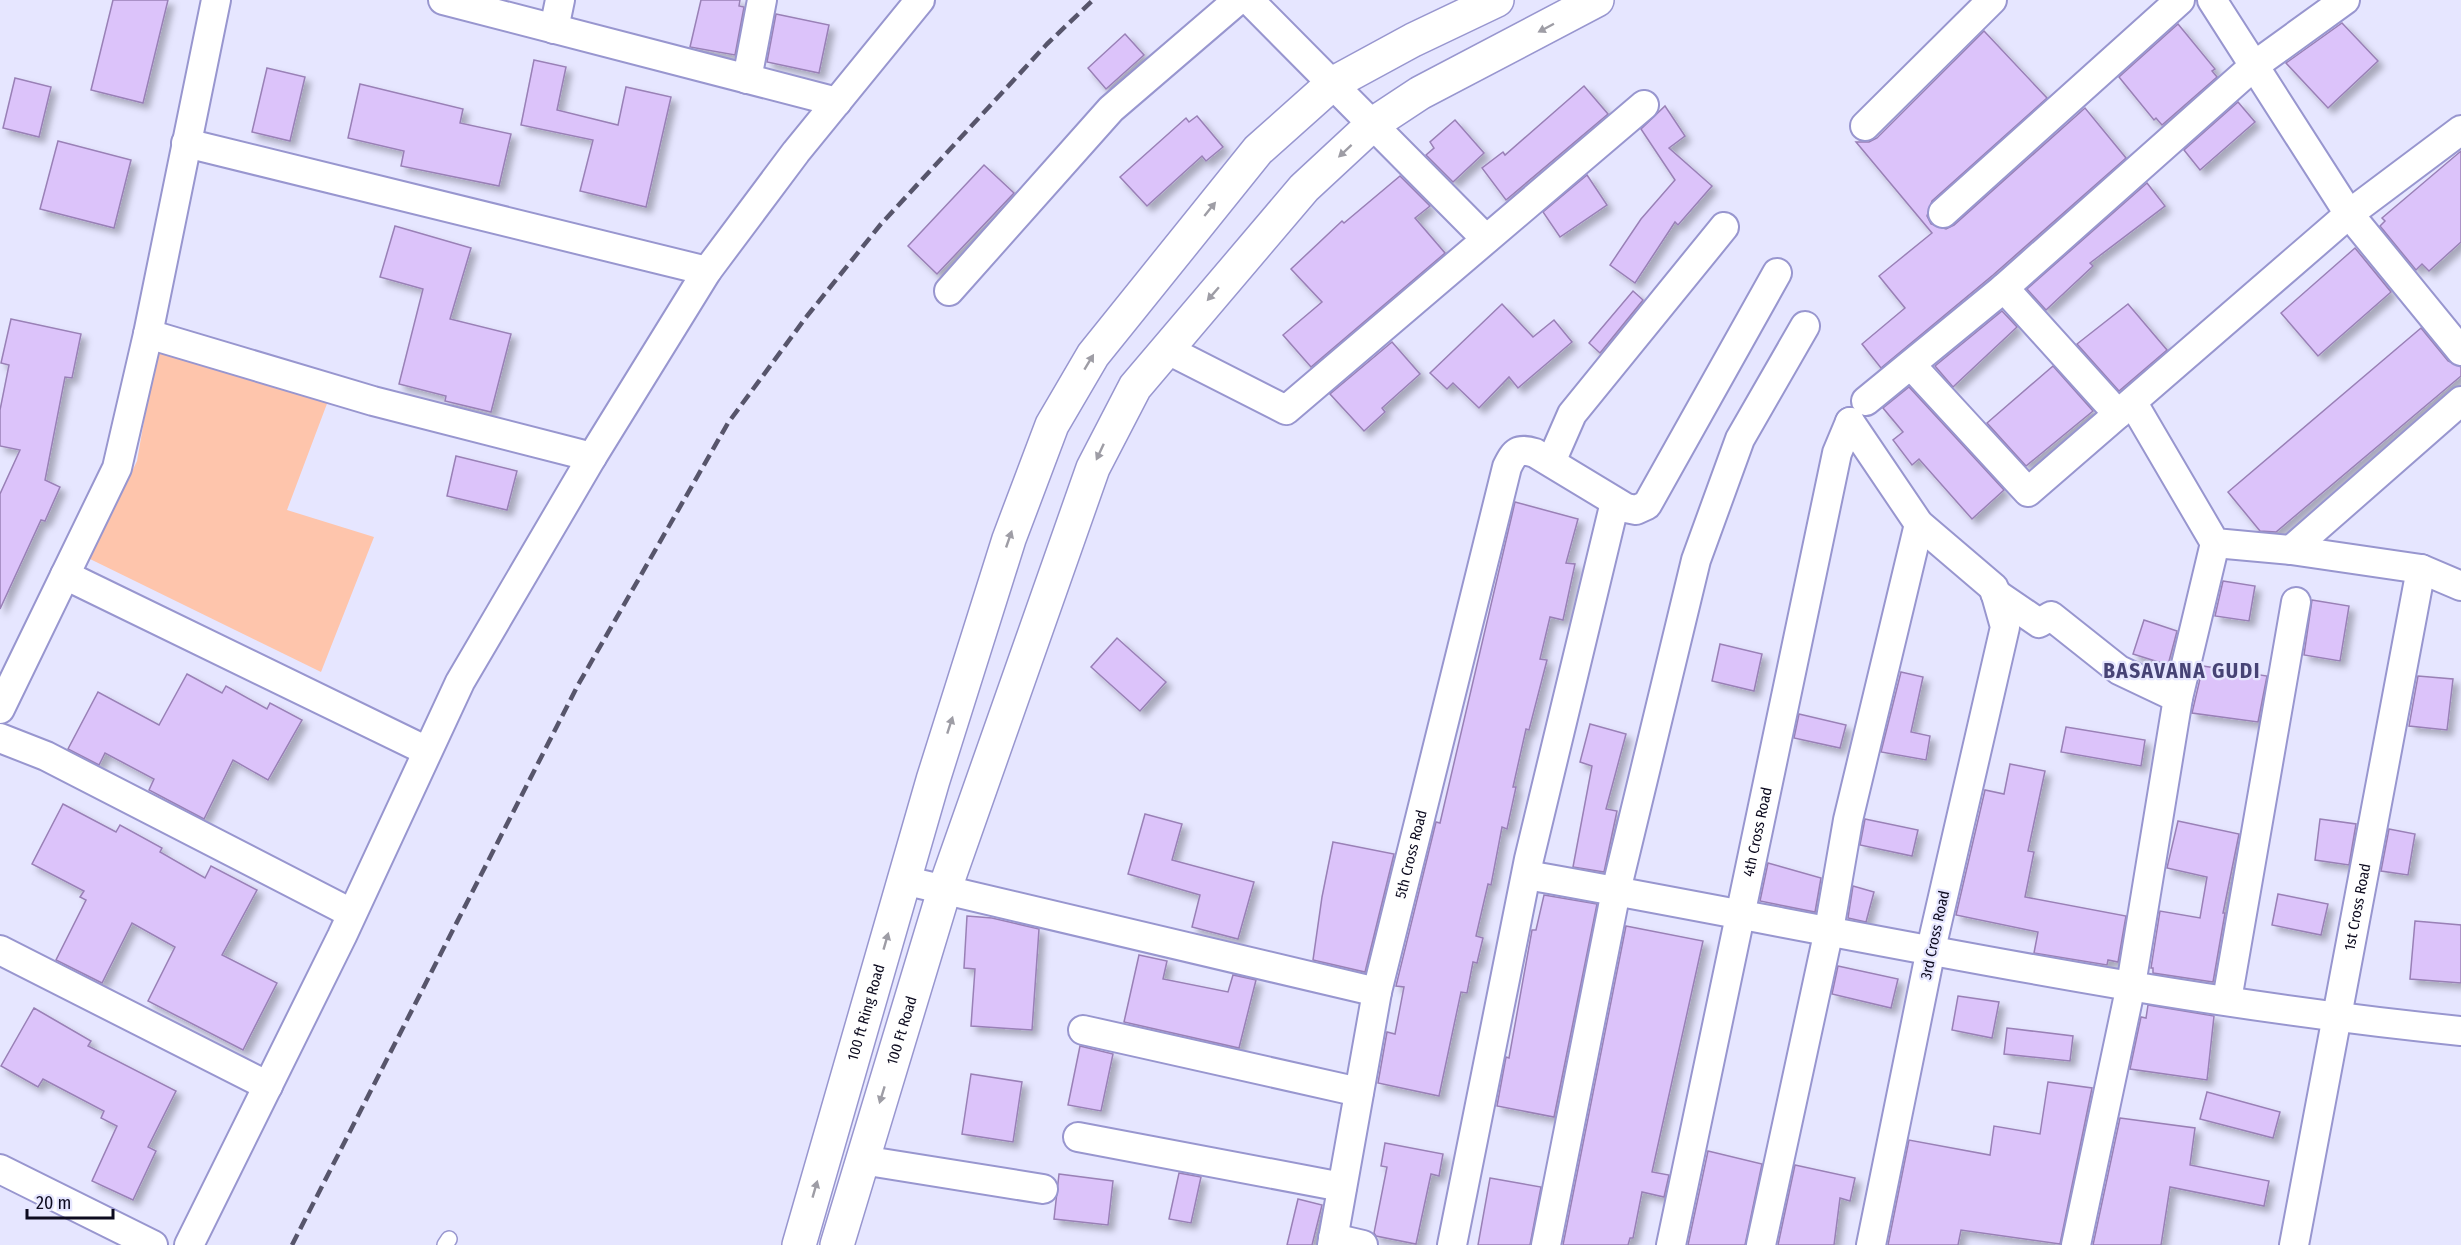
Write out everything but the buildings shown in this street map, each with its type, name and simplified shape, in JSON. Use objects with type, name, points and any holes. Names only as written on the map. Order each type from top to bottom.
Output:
[{"type":"main road","name":"100 ft Ring Road","points":[[799,1245],[933,780],[1009,539],[1052,425],[1093,355],[1258,150],[1332,84],[1413,40],[1497,0]]},
{"type":"main road","name":"100 Ft Road","points":[[837,1245],[944,891],[1093,468],[1135,387],[1304,188],[1373,124],[1420,93],[1598,0]]},
{"type":"street","points":[[0,709],[117,468],[148,334],[216,0]]},
{"type":"street","points":[[443,0],[837,102]]},
{"type":"street","points":[[554,29],[560,0]]},
{"type":"street","points":[[747,79],[762,0]]},
{"type":"street","points":[[189,1245],[268,1086],[460,682],[592,457],[707,270],[837,102],[920,0]]},
{"type":"street","points":[[948,291],[1111,109],[1238,0]]},
{"type":"street","points":[[1249,0],[1486,239]]},
{"type":"street","points":[[1865,126],[1992,0]]},
{"type":"street","points":[[1944,213],[2180,0]]},
{"type":"street","points":[[2212,0],[2349,214],[2461,351]]},
{"type":"street","points":[[2178,698],[2119,670],[2051,616],[2039,624],[1995,593],[1994,588],[1919,524],[1858,412],[1911,364],[2004,288],[2255,65],[2345,0]]},
{"type":"street","points":[[1166,349],[1286,410],[1644,105]]},
{"type":"street","points":[[1911,364],[2028,492],[2349,214],[2461,130]]},
{"type":"street","points":[[186,142],[707,270]]},
{"type":"street","points":[[1724,227],[1572,414],[1551,462],[1626,508],[1636,510],[1647,505],[1777,273]]},
{"type":"street","points":[[2004,288],[2126,409],[2215,543],[2178,698],[2131,985],[2076,1245]]},
{"type":"street","points":[[1546,1245],[1616,891],[1696,561],[1716,500],[1740,439],[1805,326]]},
{"type":"street","points":[[148,334],[373,401],[592,457]]},
{"type":"street","points":[[2291,550],[2461,401]]},
{"type":"street","name":"4th Cross Road","points":[[1671,1245],[1837,453],[1858,412]]},
{"type":"street","name":"5th Cross Road","points":[[1332,1242],[1377,992],[1507,467],[1514,452],[1521,449],[1535,453],[1551,462]]},
{"type":"street","points":[[1452,1245],[1527,875],[1615,502]]},
{"type":"street","points":[[1761,1245],[1829,930],[1848,820],[1919,524]]},
{"type":"street","points":[[2215,543],[2291,550],[2421,569],[2461,586]]},
{"type":"street","name":"1st Cross Road","points":[[2294,1245],[2421,569]]},
{"type":"street","points":[[65,575],[427,751]]},
{"type":"street","name":"3rd Cross Road","points":[[1871,1245],[1931,949],[2005,627],[1995,593]]},
{"type":"street","points":[[2227,1000],[2296,602]]},
{"type":"street","points":[[0,738],[46,756],[351,913]]},
{"type":"street","points":[[1527,875],[2131,985],[2336,1019],[2461,1031]]},
{"type":"street","points":[[903,880],[1377,992]]},
{"type":"street","points":[[0,950],[268,1086]]},
{"type":"street","points":[[1083,1030],[1359,1092]]},
{"type":"street","points":[[1078,1137],[1342,1187]]},
{"type":"street","points":[[862,1160],[1043,1189]]},
{"type":"street","points":[[0,1169],[153,1245]]},
{"type":"street","points":[[1332,1242],[1363,1245]]},
{"type":"shaded area","points":[[156,352],[328,401],[287,510],[374,537],[321,672],[90,559],[137,461]]},
{"type":"railway","points":[[292,1245],[578,685],[728,423],[807,316],[881,224],[1047,44],[1093,0]]},
{"type":"district","name":"BASAVANA GUDI","points":[[2182,671]]}]
